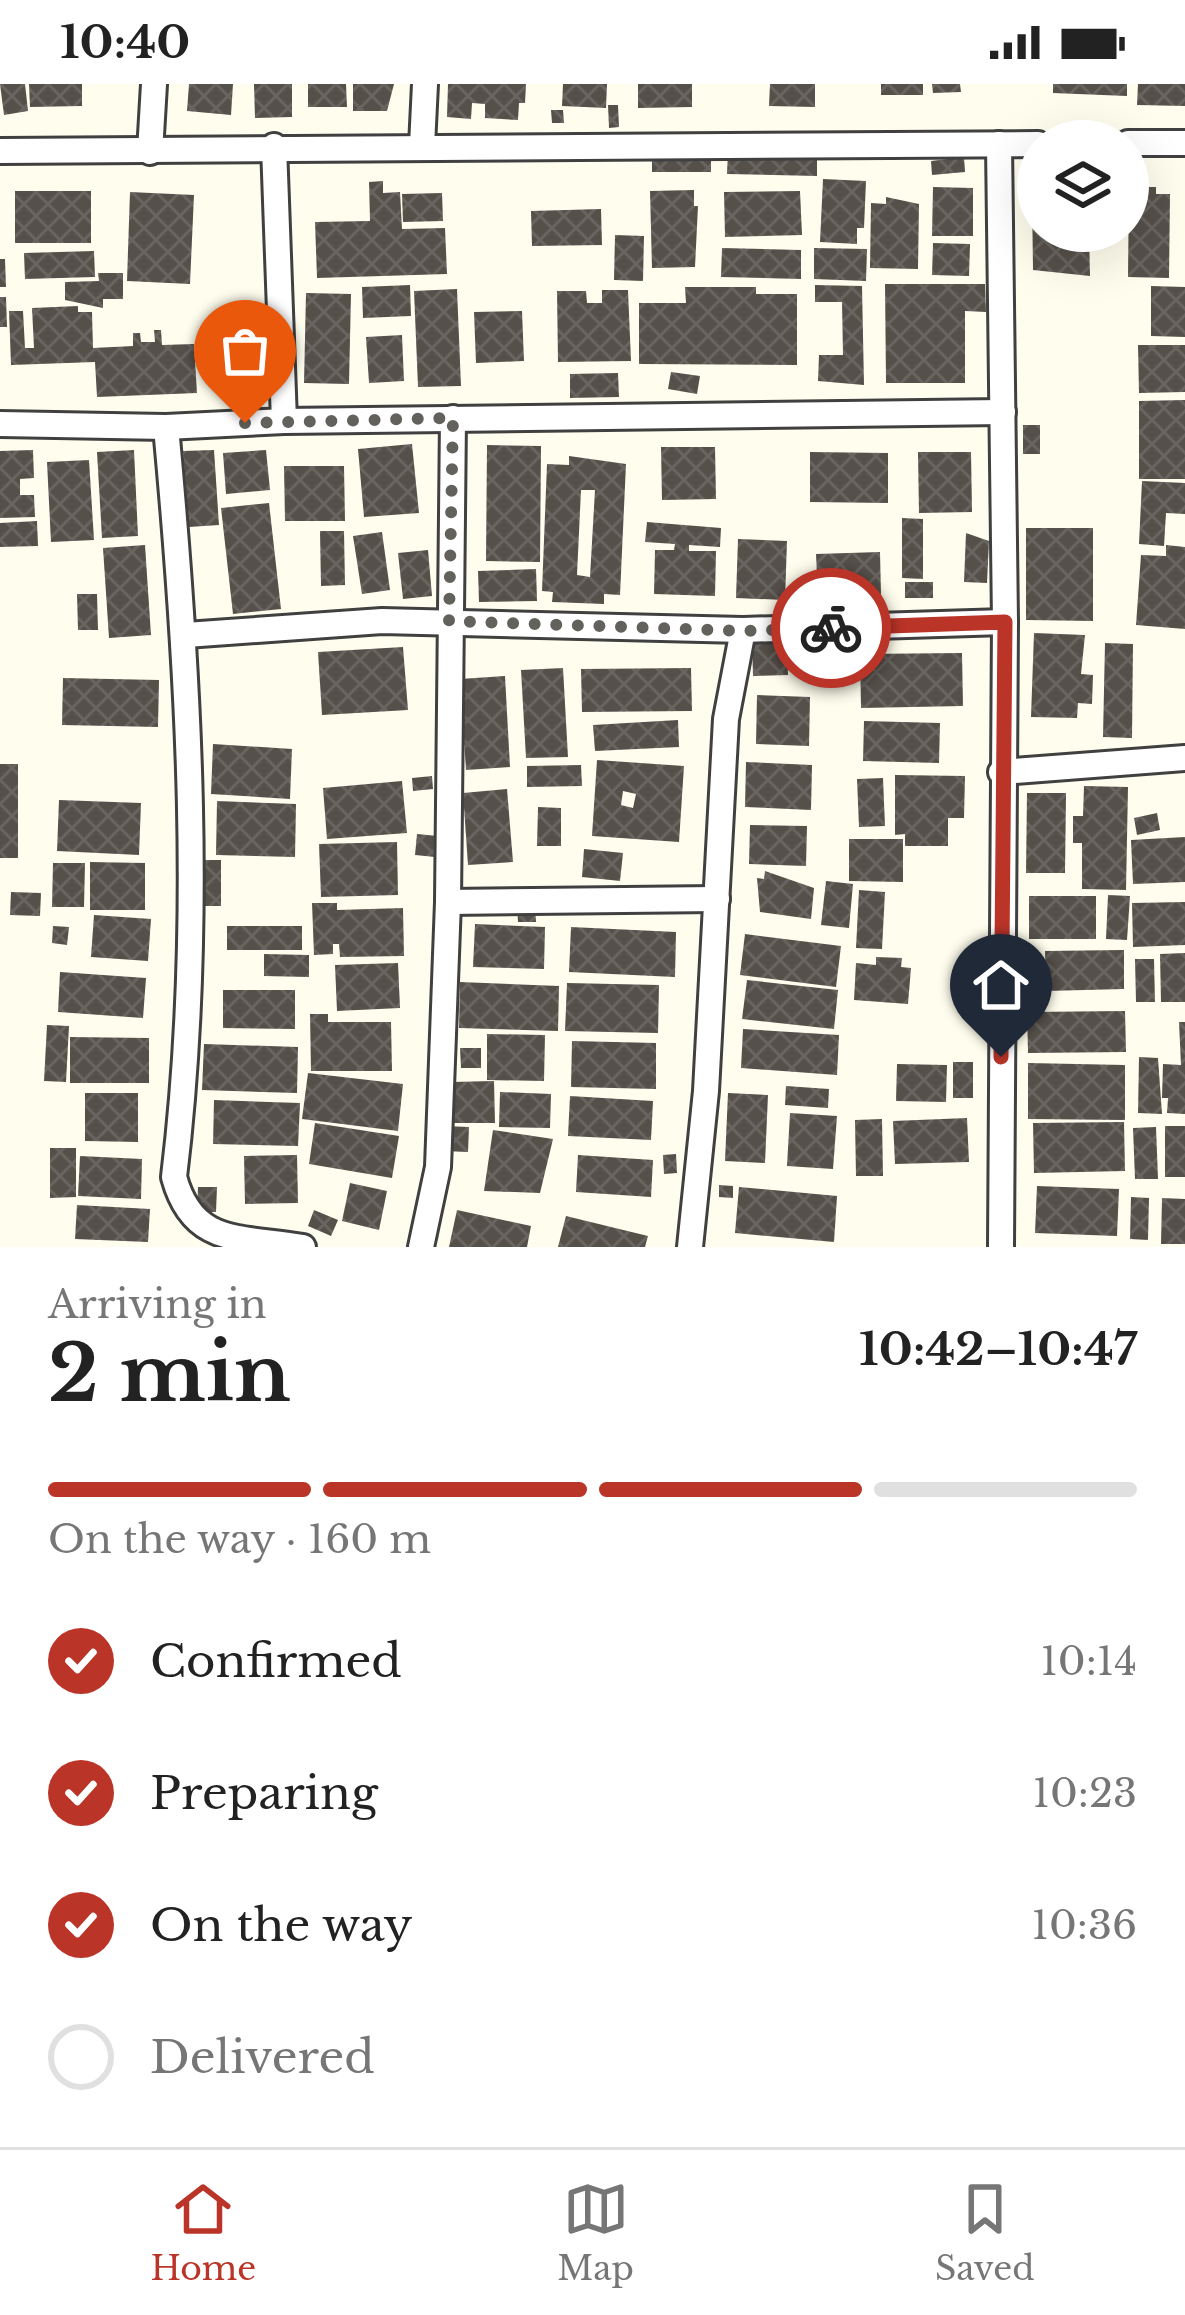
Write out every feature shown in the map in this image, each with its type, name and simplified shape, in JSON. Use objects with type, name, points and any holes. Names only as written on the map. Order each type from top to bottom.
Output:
[{"type":"street","points":[[150,152],[154,84]]},
{"type":"street","points":[[422,146],[424,84]]},
{"type":"street","points":[[1149,143],[1185,143]]},
{"type":"street","points":[[999,144],[1005,622],[1001,1247]]},
{"type":"street","points":[[0,151],[1017,144]]},
{"type":"street","points":[[274,146],[284,421]]},
{"type":"street","points":[[0,424],[166,427],[284,421],[1003,412]]},
{"type":"street","points":[[421,1247],[438,1167],[448,902],[453,418]]},
{"type":"street","points":[[166,427],[186,635],[188,936],[174,1178],[183,1211],[198,1225],[231,1237],[304,1247]]},
{"type":"street","points":[[186,635],[449,621],[743,631],[1005,622]]},
{"type":"street","points":[[690,1247],[698,1201],[726,718],[743,631]]},
{"type":"street","points":[[1001,772],[1185,758]]},
{"type":"street","points":[[448,902],[717,899]]},
{"type":"building","points":[[0,84],[25,84],[28,111],[4,115]]},
{"type":"building","points":[[29,84],[82,84],[82,106],[30,107]]},
{"type":"building","points":[[189,84],[233,84],[231,115],[187,111]]},
{"type":"building","points":[[254,84],[292,84],[292,117],[255,118]]},
{"type":"building","points":[[308,84],[346,84],[347,107],[308,107]]},
{"type":"building","points":[[353,84],[394,84],[387,111],[353,111]]},
{"type":"building","points":[[448,84],[526,84],[525,103],[519,103],[518,120],[485,118],[485,104],[472,103],[471,119],[447,117]]},
{"type":"building","points":[[563,84],[607,84],[606,108],[562,106]]},
{"type":"building","points":[[638,84],[692,84],[692,107],[638,108]]},
{"type":"building","points":[[770,84],[815,84],[815,107],[769,106]]},
{"type":"building","points":[[881,84],[923,84],[923,95],[881,95]]},
{"type":"building","points":[[932,84],[960,84],[961,92],[933,93]]},
{"type":"building","points":[[1053,84],[1127,84],[1127,96],[1053,93]]},
{"type":"building","points":[[1138,84],[1185,84],[1185,106],[1137,105]]},
{"type":"building","points":[[608,105],[618,105],[619,127],[609,128]]},
{"type":"building","points":[[551,110],[563,110],[564,123],[552,123]]},
{"type":"building","points":[[728,150],[817,152],[817,176],[727,174]]},
{"type":"building","points":[[652,152],[711,152],[711,172],[652,172]]},
{"type":"building","points":[[964,157],[965,172],[932,175],[931,161]]},
{"type":"building","points":[[823,179],[866,181],[864,228],[857,228],[857,244],[820,242]]},
{"type":"building","points":[[383,181],[383,193],[400,192],[402,229],[445,228],[447,274],[317,278],[315,222],[370,221],[369,182]]},
{"type":"building","points":[[933,187],[973,188],[973,236],[932,236]]},
{"type":"building","points":[[1149,187],[1156,187],[1156,194],[1170,194],[1169,278],[1128,277],[1128,252],[1149,252]]},
{"type":"building","points":[[694,190],[694,206],[698,206],[695,267],[652,268],[650,191]]},
{"type":"building","points":[[15,191],[91,191],[91,243],[15,243]]},
{"type":"building","points":[[800,191],[802,235],[725,237],[724,192]]},
{"type":"building","points":[[130,192],[194,195],[190,284],[127,281]]},
{"type":"building","points":[[442,193],[443,221],[403,222],[402,194]]},
{"type":"building","points":[[886,197],[919,204],[918,269],[870,268],[871,203],[886,204]]},
{"type":"building","points":[[601,209],[602,245],[532,246],[531,211]]},
{"type":"building","points":[[615,235],[644,236],[643,281],[614,280]]},
{"type":"building","points":[[933,243],[970,244],[969,276],[932,275]]},
{"type":"building","points":[[722,248],[801,250],[801,279],[721,277]]},
{"type":"building","points":[[814,248],[867,249],[866,281],[814,279]]},
{"type":"building","points":[[94,251],[95,277],[25,279],[24,253]]},
{"type":"building","points":[[1033,252],[1089,252],[1090,276],[1033,270]]},
{"type":"building","points":[[0,259],[5,259],[6,287],[0,287]]},
{"type":"building","points":[[98,273],[123,273],[123,299],[103,299],[103,308],[65,300],[65,282],[99,281]]},
{"type":"building","points":[[885,284],[985,284],[986,312],[965,311],[965,383],[886,383]]},
{"type":"building","points":[[410,285],[411,316],[363,318],[362,287]]},
{"type":"building","points":[[815,285],[862,286],[864,385],[818,381],[819,355],[843,355],[842,302],[815,302]]},
{"type":"building","points":[[1151,286],[1185,287],[1185,337],[1151,336]]},
{"type":"building","points":[[685,287],[756,287],[756,294],[797,294],[797,365],[639,364],[639,303],[686,303]]},
{"type":"building","points":[[457,289],[461,386],[418,387],[414,291]]},
{"type":"building","points":[[602,290],[628,290],[631,361],[558,362],[557,291],[586,291],[587,303],[602,303]]},
{"type":"building","points":[[306,293],[351,294],[349,384],[304,383]]},
{"type":"building","points":[[0,297],[6,297],[7,327],[0,327]]},
{"type":"building","points":[[78,306],[78,312],[92,312],[93,348],[133,346],[133,333],[140,333],[141,342],[155,342],[154,330],[161,330],[162,345],[194,344],[197,393],[97,397],[95,362],[11,365],[9,311],[23,311],[25,348],[34,348],[32,308]]},
{"type":"building","points":[[522,311],[524,361],[476,363],[474,312]]},
{"type":"building","points":[[402,335],[404,381],[369,383],[366,337]]},
{"type":"building","points":[[1138,345],[1185,345],[1185,392],[1139,393]]},
{"type":"building","points":[[671,372],[700,376],[697,394],[668,389]]},
{"type":"building","points":[[618,373],[619,397],[570,398],[570,374]]},
{"type":"building","points":[[1185,400],[1185,479],[1139,479],[1139,401]]},
{"type":"building","points":[[1023,425],[1040,425],[1040,454],[1023,454]]},
{"type":"building","points":[[412,444],[419,513],[364,517],[358,449]]},
{"type":"building","points":[[487,445],[541,446],[540,562],[486,561]]},
{"type":"building","points":[[661,447],[715,447],[716,499],[662,500]]},
{"type":"building","points":[[33,450],[34,478],[20,479],[20,495],[34,495],[35,517],[0,518],[0,451]]},
{"type":"building","points":[[134,450],[138,536],[102,538],[97,452]]},
{"type":"building","points":[[214,450],[219,525],[189,527],[183,451]]},
{"type":"building","points":[[266,450],[270,490],[226,494],[223,453]]},
{"type":"building","points":[[810,452],[888,453],[888,503],[810,502]]},
{"type":"building","points":[[918,452],[971,452],[972,512],[919,513]]},
{"type":"building","points":[[569,456],[626,464],[620,595],[604,594],[604,604],[552,602],[553,592],[542,591],[547,464],[569,465]],"holes":[[[581,490],[595,490],[590,577],[577,575]]]},
{"type":"building","points":[[89,460],[94,540],[51,542],[47,462]]},
{"type":"building","points":[[284,466],[344,466],[345,521],[285,521]]},
{"type":"building","points":[[1142,481],[1185,483],[1185,514],[1166,513],[1164,546],[1139,544]]},
{"type":"building","points":[[269,503],[281,609],[233,614],[221,508]]},
{"type":"building","points":[[902,518],[923,519],[923,579],[902,578]]},
{"type":"building","points":[[37,521],[38,546],[0,547],[0,523]]},
{"type":"building","points":[[647,522],[721,528],[720,547],[689,545],[689,551],[716,551],[715,596],[654,594],[655,550],[674,550],[675,544],[645,542]]},
{"type":"building","points":[[1026,528],[1093,528],[1093,621],[1026,620]]},
{"type":"building","points":[[320,531],[344,531],[345,585],[321,586]]},
{"type":"building","points":[[382,532],[390,590],[362,594],[353,536]]},
{"type":"building","points":[[966,533],[989,541],[987,583],[964,582]]},
{"type":"building","points":[[738,539],[787,541],[785,600],[736,598]]},
{"type":"building","points":[[145,545],[151,635],[109,638],[103,548]]},
{"type":"building","points":[[1166,545],[1185,547],[1185,629],[1136,625],[1141,555],[1166,556]]},
{"type":"building","points":[[428,550],[432,596],[403,599],[398,553]]},
{"type":"building","points":[[880,552],[881,595],[818,596],[816,554]]},
{"type":"building","points":[[536,569],[537,601],[479,602],[478,571]]},
{"type":"building","points":[[905,582],[933,582],[933,598],[905,598]]},
{"type":"building","points":[[77,594],[97,594],[98,630],[78,630]]},
{"type":"building","points":[[1034,633],[1085,635],[1081,674],[1093,675],[1092,704],[1078,703],[1077,718],[1031,717]]},
{"type":"building","points":[[787,641],[788,675],[753,676],[752,642]]},
{"type":"building","points":[[1105,643],[1133,644],[1132,738],[1103,737]]},
{"type":"building","points":[[403,647],[408,710],[322,715],[318,652]]},
{"type":"building","points":[[962,653],[963,706],[861,708],[860,654]]},
{"type":"building","points":[[563,668],[568,757],[526,758],[521,670]]},
{"type":"building","points":[[691,668],[692,711],[582,712],[581,669]]},
{"type":"building","points":[[505,676],[510,767],[466,770],[460,679]]},
{"type":"building","points":[[63,678],[159,680],[158,727],[62,725]]},
{"type":"building","points":[[757,695],[810,697],[809,746],[756,744]]},
{"type":"building","points":[[678,720],[679,747],[595,751],[593,725]]},
{"type":"building","points":[[864,721],[940,723],[939,763],[863,761]]},
{"type":"building","points":[[213,744],[292,749],[290,799],[211,794]]},
{"type":"building","points":[[597,760],[684,766],[679,842],[592,836]],"holes":[[[623,791],[636,794],[633,808],[621,805]]]},
{"type":"building","points":[[746,762],[812,765],[811,810],[745,807]]},
{"type":"building","points":[[0,764],[18,764],[18,858],[0,858]]},
{"type":"building","points":[[581,765],[582,786],[527,787],[527,766]]},
{"type":"building","points":[[895,775],[965,776],[964,818],[948,818],[948,846],[905,846],[905,834],[895,835]]},
{"type":"building","points":[[432,776],[433,789],[413,791],[412,778]]},
{"type":"building","points":[[883,778],[885,826],[859,827],[857,779]]},
{"type":"building","points":[[402,781],[407,833],[327,839],[323,788]]},
{"type":"building","points":[[1084,786],[1128,787],[1126,890],[1082,889],[1082,843],[1073,843],[1073,816],[1083,816]]},
{"type":"building","points":[[507,789],[513,862],[468,865],[463,793]]},
{"type":"building","points":[[1027,793],[1066,793],[1065,873],[1026,873]]},
{"type":"building","points":[[59,800],[141,803],[139,855],[57,851]]},
{"type":"building","points":[[217,801],[296,804],[295,857],[216,855]]},
{"type":"building","points":[[538,807],[561,808],[561,846],[537,846]]},
{"type":"building","points":[[1157,813],[1160,830],[1137,835],[1134,818]]},
{"type":"building","points":[[750,825],[807,826],[806,866],[749,864]]},
{"type":"building","points":[[417,834],[438,836],[435,857],[415,855]]},
{"type":"building","points":[[1185,837],[1185,882],[1133,884],[1131,840]]},
{"type":"building","points":[[849,839],[903,839],[903,882],[849,881]]},
{"type":"building","points":[[397,842],[398,895],[321,897],[319,844]]},
{"type":"building","points":[[584,849],[623,853],[620,881],[582,877]]},
{"type":"building","points":[[205,860],[221,860],[221,906],[205,906]]},
{"type":"building","points":[[90,862],[145,863],[145,910],[90,910]]},
{"type":"building","points":[[53,863],[85,863],[84,907],[52,907]]},
{"type":"building","points":[[765,871],[814,888],[811,919],[760,912],[757,878],[764,879]]},
{"type":"building","points":[[826,881],[853,884],[849,928],[821,925]]},
{"type":"building","points":[[859,890],[885,892],[882,949],[856,948]]},
{"type":"building","points":[[11,892],[41,893],[40,916],[10,915]]},
{"type":"building","points":[[1108,895],[1130,896],[1127,940],[1106,939]]},
{"type":"building","points":[[1029,896],[1096,896],[1096,939],[1029,939]]},
{"type":"building","points":[[1185,902],[1185,945],[1133,947],[1132,903]]},
{"type":"building","points":[[312,903],[337,903],[337,910],[403,908],[404,956],[340,957],[339,944],[333,944],[333,954],[314,955]]},
{"type":"building","points":[[517,906],[535,906],[536,922],[518,922]]},
{"type":"building","points":[[94,915],[151,919],[148,961],[91,957]]},
{"type":"building","points":[[475,924],[545,927],[544,969],[473,967]]},
{"type":"building","points":[[53,926],[69,927],[67,945],[52,943]]},
{"type":"building","points":[[227,926],[302,926],[302,950],[227,950]]},
{"type":"building","points":[[571,927],[676,932],[675,977],[569,972]]},
{"type":"building","points":[[745,934],[841,946],[836,987],[740,975]]},
{"type":"building","points":[[1124,950],[1124,989],[1046,991],[1045,951]]},
{"type":"building","points":[[1185,953],[1185,1002],[1161,1002],[1160,954]]},
{"type":"building","points":[[264,954],[309,955],[309,977],[264,976]]},
{"type":"building","points":[[876,957],[902,958],[901,967],[911,968],[908,1004],[854,1000],[856,963],[876,965]]},
{"type":"building","points":[[1135,959],[1154,959],[1155,1002],[1136,1002]]},
{"type":"building","points":[[398,963],[400,1008],[337,1011],[335,965]]},
{"type":"building","points":[[60,972],[146,978],[143,1018],[58,1012]]},
{"type":"building","points":[[747,980],[838,990],[834,1029],[742,1019]]},
{"type":"building","points":[[460,982],[559,986],[558,1031],[459,1028]]},
{"type":"building","points":[[567,983],[659,985],[658,1033],[565,1031]]},
{"type":"building","points":[[223,990],[295,990],[295,1029],[223,1028]]},
{"type":"building","points":[[1125,1011],[1126,1052],[1028,1053],[1027,1012]]},
{"type":"building","points":[[310,1014],[328,1014],[328,1022],[391,1022],[392,1071],[311,1071]]},
{"type":"building","points":[[1179,1022],[1185,1022],[1185,1114],[1167,1113],[1168,1098],[1162,1098],[1163,1064],[1181,1065]]},
{"type":"building","points":[[47,1025],[69,1026],[66,1082],[44,1081]]},
{"type":"building","points":[[743,1029],[839,1035],[837,1075],[741,1068]]},
{"type":"building","points":[[487,1034],[545,1035],[544,1081],[487,1080]]},
{"type":"building","points":[[70,1037],[149,1038],[149,1083],[70,1083]]},
{"type":"building","points":[[572,1041],[656,1043],[656,1089],[571,1087]]},
{"type":"building","points":[[204,1044],[298,1047],[297,1093],[202,1090]]},
{"type":"building","points":[[460,1048],[481,1048],[481,1068],[461,1068]]},
{"type":"building","points":[[1139,1057],[1158,1058],[1162,1114],[1138,1113]]},
{"type":"building","points":[[953,1062],[973,1062],[973,1098],[953,1098]]},
{"type":"building","points":[[1028,1063],[1125,1065],[1125,1120],[1028,1119]]},
{"type":"building","points":[[897,1064],[947,1065],[946,1102],[896,1101]]},
{"type":"building","points":[[308,1073],[403,1084],[398,1131],[302,1119]]},
{"type":"building","points":[[494,1081],[495,1123],[451,1123],[451,1082]]},
{"type":"building","points":[[786,1086],[829,1089],[828,1108],[785,1105]]},
{"type":"building","points":[[500,1092],[551,1094],[550,1128],[499,1127]]},
{"type":"building","points":[[85,1093],[138,1093],[138,1142],[85,1141]]},
{"type":"building","points":[[728,1093],[768,1095],[765,1163],[725,1161]]},
{"type":"building","points":[[570,1096],[653,1101],[651,1140],[568,1136]]},
{"type":"building","points":[[214,1100],[300,1103],[298,1146],[213,1144]]},
{"type":"building","points":[[790,1113],[837,1116],[833,1169],[787,1166]]},
{"type":"building","points":[[967,1118],[969,1162],[895,1164],[893,1121]]},
{"type":"building","points":[[882,1119],[883,1176],[856,1176],[855,1120]]},
{"type":"building","points":[[1124,1122],[1125,1171],[1034,1173],[1033,1123]]},
{"type":"building","points":[[315,1123],[399,1136],[392,1178],[309,1164]]},
{"type":"building","points":[[444,1126],[469,1127],[468,1152],[443,1151]]},
{"type":"building","points":[[1165,1126],[1185,1126],[1185,1177],[1165,1177]]},
{"type":"building","points":[[1156,1127],[1158,1179],[1135,1179],[1133,1128]]},
{"type":"building","points":[[493,1130],[553,1139],[540,1193],[484,1191]]},
{"type":"building","points":[[50,1148],[76,1148],[76,1197],[50,1198]]},
{"type":"building","points":[[676,1154],[677,1173],[664,1174],[663,1155]]},
{"type":"building","points":[[297,1155],[298,1203],[245,1204],[244,1156]]},
{"type":"building","points":[[578,1155],[653,1160],[651,1197],[576,1192]]},
{"type":"building","points":[[80,1156],[142,1159],[141,1199],[78,1196]]},
{"type":"building","points":[[350,1183],[387,1191],[379,1230],[342,1221]]},
{"type":"building","points":[[719,1185],[733,1186],[733,1198],[719,1197]]},
{"type":"building","points":[[1037,1186],[1119,1189],[1117,1236],[1035,1233]]},
{"type":"building","points":[[198,1187],[217,1187],[216,1212],[197,1212]]},
{"type":"building","points":[[739,1187],[837,1196],[834,1242],[735,1233]]},
{"type":"building","points":[[1131,1197],[1149,1198],[1148,1240],[1130,1239]]},
{"type":"building","points":[[1162,1198],[1185,1199],[1185,1244],[1161,1244]]},
{"type":"building","points":[[77,1205],[150,1209],[148,1242],[75,1239]]},
{"type":"building","points":[[314,1210],[338,1220],[331,1236],[308,1226]]},
{"type":"building","points":[[457,1210],[531,1226],[527,1247],[449,1247]]},
{"type":"building","points":[[566,1216],[648,1236],[645,1247],[558,1247]]},
{"type":"way so far","points":[[245,423],[453,418],[449,621],[743,631],[831,628]]},
{"type":"route","points":[[831,628],[1005,622],[1001,1057]]}]
